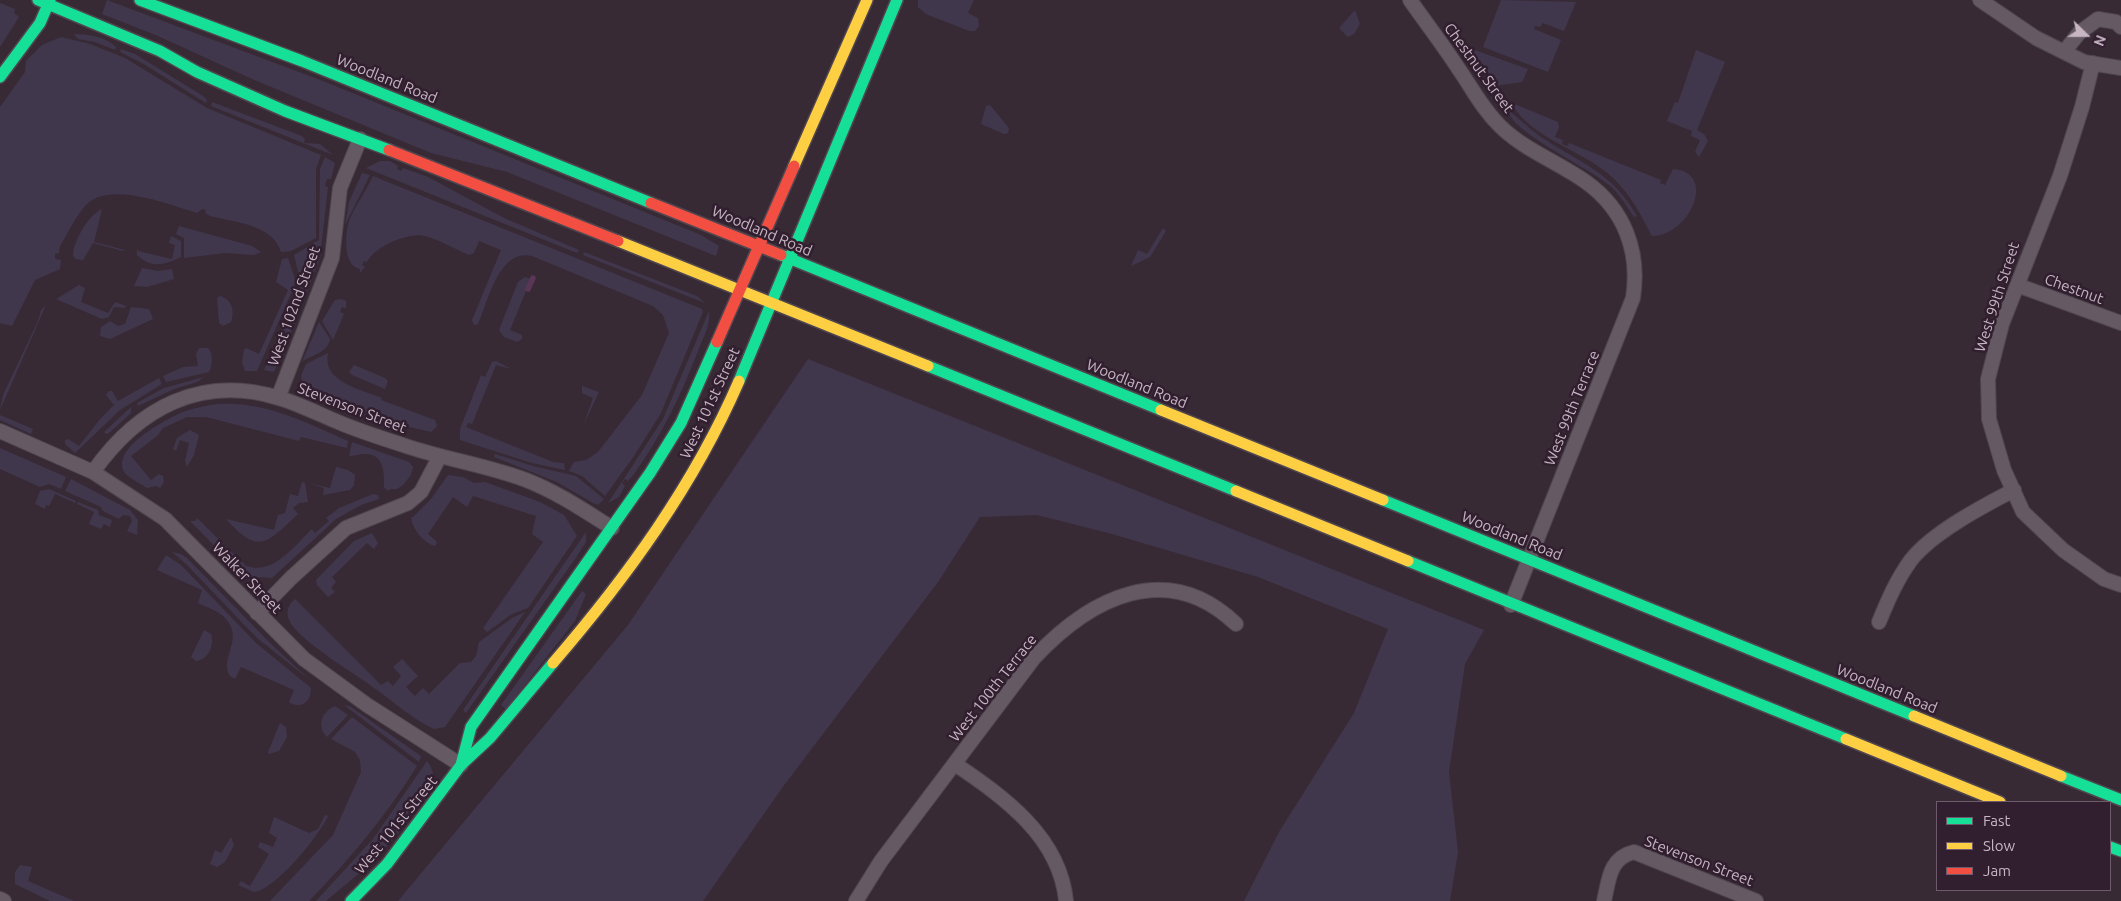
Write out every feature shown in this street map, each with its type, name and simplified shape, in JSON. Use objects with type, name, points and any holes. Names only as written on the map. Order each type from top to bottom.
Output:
[{"type":"main road","name":"Woodland Road","points":[[140,0],[302,61],[2121,800]]},
{"type":"main road","name":"West 101st Street","points":[[461,765],[471,728],[668,447],[681,423],[867,0]]},
{"type":"main road","name":"West 101st Street","points":[[351,901],[387,864],[461,765],[490,738],[578,634],[651,538],[701,461],[721,423],[773,303],[897,0]]},
{"type":"main road","points":[[0,77],[40,23],[46,1],[160,51],[197,72],[285,111],[773,303],[1511,605],[1998,801]]},
{"type":"street","name":"Chestnut Street","points":[[1410,0],[1477,98],[1500,126],[1530,151],[1585,182],[1610,204],[1622,220]]},
{"type":"street","points":[[1980,0],[2036,38],[2084,62],[2121,68]]},
{"type":"street","points":[[2064,52],[2079,33],[2098,19],[2116,22],[2121,27]]},
{"type":"street","name":"West 99th Street","points":[[2093,63],[2082,107],[2060,176],[2002,324],[1988,379],[1989,419],[2004,470],[2023,512],[2063,550],[2104,579],[2121,585]]},
{"type":"street","name":"West 102nd Street","points":[[278,398],[332,258],[340,188],[360,139]]},
{"type":"street","name":"West 99th Terrace","points":[[1511,605],[1634,298],[1636,282],[1634,250],[1622,220]]},
{"type":"street","name":"Chestnut","points":[[2017,285],[2121,323]]},
{"type":"street","name":"Stevenson Street","points":[[94,472],[111,447],[137,422],[159,408],[184,398],[227,390],[278,398],[340,423],[440,456],[527,480],[581,508],[612,528]]},
{"type":"street","name":"Walker Street","points":[[0,431],[94,472],[165,519],[304,659],[367,705],[461,765]]},
{"type":"street","points":[[257,613],[290,579],[346,528],[408,503],[420,492],[440,456]]},
{"type":"street","points":[[1879,622],[1893,589],[1913,558],[1943,532],[1976,510],[2014,490]]},
{"type":"street","name":"West 100th Terrace","points":[[856,901],[881,861],[1034,658],[1050,641],[1077,618],[1123,596],[1148,590],[1172,591],[1192,595],[1209,603],[1236,624]]},
{"type":"street","points":[[955,764],[993,790],[1031,826],[1048,848],[1058,868],[1066,901]]},
{"type":"street","name":"Stevenson Street","points":[[1604,901],[1611,868],[1621,856],[1629,853],[1645,855],[1756,901]]},
{"type":"street","points":[[0,899],[4,901]]},
{"type":"shaded area","points":[[107,0],[323,81],[701,235],[719,246],[716,256],[507,172],[431,153],[252,79],[158,36],[102,14]]},
{"type":"shaded area","points":[[918,0],[974,0],[968,13],[978,18],[979,26],[975,31],[969,31],[926,14],[918,7]]},
{"type":"shaded area","points":[[1501,0],[1576,2],[1564,31],[1543,23],[1540,27],[1535,26],[1534,29],[1561,40],[1548,72],[1483,47]]},
{"type":"shaded area","points":[[0,3],[15,9],[14,13],[19,17],[0,47]]},
{"type":"shaded area","points":[[1355,10],[1360,24],[1354,34],[1348,37],[1339,28]]},
{"type":"shaded area","points":[[74,34],[102,38],[116,47],[115,50],[95,42],[78,39]]},
{"type":"shaded area","points":[[61,37],[90,44],[125,58],[207,108],[321,155],[316,169],[316,238],[291,251],[281,252],[277,243],[270,235],[251,226],[210,216],[205,213],[206,210],[202,209],[197,213],[141,197],[125,195],[98,197],[87,204],[79,213],[60,246],[59,253],[55,254],[55,259],[61,260],[60,269],[35,280],[12,326],[0,323],[0,107],[25,72],[26,61],[42,45]]},
{"type":"shaded area","points":[[1469,48],[1528,69],[1522,82],[1494,86]]},
{"type":"shaded area","points":[[121,49],[135,54],[203,96],[207,100],[206,103],[142,63],[120,52]]},
{"type":"shaded area","points":[[1696,50],[1725,62],[1697,130],[1704,134],[1708,141],[1699,157],[1695,152],[1700,140],[1691,136],[1692,131],[1667,121],[1675,102],[1678,103]]},
{"type":"shaded area","points":[[212,102],[302,136],[305,139],[304,143],[320,144],[333,155],[211,106]]},
{"type":"shaded area","points":[[990,105],[1009,128],[1008,133],[1004,134],[981,124],[986,106]]},
{"type":"shaded area","points":[[1512,105],[1517,105],[1558,122],[1559,127],[1555,137],[1563,140],[1562,144],[1567,146],[1569,143],[1661,180],[1660,183],[1665,185],[1673,169],[1687,173],[1694,181],[1696,192],[1694,204],[1687,216],[1678,226],[1666,233],[1652,236],[1636,207],[1616,181],[1588,160],[1530,125]]},
{"type":"shaded area","points":[[1508,110],[1532,131],[1594,169],[1605,178],[1627,201],[1637,216],[1634,217],[1610,186],[1596,175],[1550,148],[1521,128],[1512,119]]},
{"type":"shaded area","points":[[325,157],[335,163],[331,179],[327,179],[325,186],[328,187],[320,258],[287,342],[284,348],[280,347],[278,351],[282,353],[274,372],[264,370],[301,284],[294,255],[319,240],[320,169]]},
{"type":"shaded area","points":[[380,161],[390,161],[398,166],[397,169],[401,171],[403,168],[428,177],[504,218],[579,250],[577,253],[366,168]]},
{"type":"shaded area","points":[[362,173],[370,175],[345,225],[349,202]]},
{"type":"shaded area","points":[[373,176],[702,309],[703,312],[661,413],[634,456],[605,496],[582,476],[569,471],[574,462],[586,460],[598,452],[642,395],[669,333],[663,315],[653,306],[532,256],[521,256],[511,260],[496,278],[478,324],[474,325],[472,320],[501,250],[479,241],[474,253],[469,255],[425,236],[418,235],[402,238],[377,251],[367,262],[364,261],[362,265],[365,267],[360,273],[360,269],[354,267],[348,256],[346,241],[351,215]]},
{"type":"shaded area","points":[[102,209],[94,242],[125,250],[93,243],[83,260],[75,259],[73,255],[74,249],[79,236],[92,216]]},
{"type":"shaded area","points":[[179,226],[252,246],[261,252],[254,255],[225,253],[184,258],[184,238],[176,234]]},
{"type":"shaded area","points":[[1163,228],[1166,231],[1150,257],[1131,266],[1138,250],[1147,254]]},
{"type":"shaded area","points":[[171,236],[181,241],[181,257],[164,264],[153,264],[137,255],[137,247],[138,251],[172,259],[175,245],[169,243]]},
{"type":"shaded area","points":[[584,252],[697,296],[705,303],[583,255]]},
{"type":"shaded area","points":[[288,258],[296,282],[257,371],[245,371],[242,362],[244,350],[246,348],[259,354],[288,290],[276,282],[282,259]]},
{"type":"shaded area","points":[[142,268],[158,271],[172,269],[174,279],[147,287],[134,286]]},
{"type":"shaded area","points":[[525,277],[531,279],[510,330],[522,335],[522,339],[517,342],[504,337],[499,330],[518,282]]},
{"type":"shaded area","points":[[79,285],[85,288],[81,302],[108,313],[115,302],[126,306],[125,308],[114,307],[109,317],[102,319],[56,299]]},
{"type":"shaded area","points":[[220,296],[230,303],[233,313],[231,322],[223,326],[219,323],[217,298]]},
{"type":"shaded area","points":[[342,299],[346,301],[346,308],[342,307],[340,312],[344,314],[333,340],[322,321],[335,300]]},
{"type":"shaded area","points":[[46,305],[0,410],[3,395],[38,321],[41,310]]},
{"type":"shaded area","points":[[131,307],[149,309],[153,319],[110,339],[100,336],[101,327],[110,321],[118,326],[125,324]]},
{"type":"shaded area","points":[[709,311],[706,331],[670,414],[634,474],[628,481],[625,479],[622,483],[625,486],[619,497],[608,503],[663,419]]},
{"type":"shaded area","points":[[319,322],[330,339],[328,344],[322,351],[302,362]]},
{"type":"shaded area","points":[[199,348],[208,348],[210,350],[212,363],[209,372],[166,382],[163,376],[183,367],[198,366],[196,354]]},
{"type":"shaded area","points":[[328,353],[328,363],[331,371],[344,383],[382,398],[381,400],[435,420],[437,426],[431,432],[397,424],[303,385],[301,376],[306,364]]},
{"type":"shaded area","points":[[808,359],[1484,630],[1465,664],[1449,772],[1458,852],[1450,901],[1244,901],[1279,832],[1354,713],[1388,629],[1258,577],[1112,534],[1037,515],[980,517],[938,582],[782,788],[703,901],[398,901],[628,625]]},
{"type":"shaded area","points":[[496,361],[511,369],[496,365],[472,424],[468,423],[466,427],[553,462],[564,463],[565,470],[532,463],[460,440],[460,429],[481,375],[485,377],[492,362]]},
{"type":"shaded area","points":[[354,365],[385,378],[388,381],[385,389],[352,375],[349,372]]},
{"type":"shaded area","points":[[204,377],[197,382],[174,389],[138,406],[137,403],[164,388]]},
{"type":"shaded area","points":[[159,378],[162,384],[120,410],[75,453],[65,444],[65,440],[68,439],[79,446],[100,419],[114,405],[106,395],[109,391],[112,391],[118,401]]},
{"type":"shaded area","points":[[582,386],[599,392],[583,426],[593,398],[582,393]]},
{"type":"shaded area","points":[[321,397],[397,428],[396,431],[329,406],[320,400]]},
{"type":"shaded area","points":[[217,404],[252,406],[284,414],[348,441],[347,448],[301,437],[299,441],[206,417],[187,417],[163,428],[157,436],[131,456],[151,480],[159,474],[163,476],[164,482],[160,488],[157,486],[147,488],[125,473],[122,464],[125,454],[142,436],[183,412]]},
{"type":"shaded area","points":[[131,407],[131,413],[109,433],[106,434],[104,432]]},
{"type":"shaded area","points":[[0,415],[33,429],[31,434],[0,420]]},
{"type":"shaded area","points":[[190,430],[199,435],[194,455],[187,467],[185,461],[189,443],[180,440],[176,451],[173,449],[177,438]]},
{"type":"shaded area","points":[[352,442],[409,462],[413,467],[411,475],[403,485],[388,491],[384,487],[383,470],[380,461],[372,455],[349,456]]},
{"type":"shaded area","points":[[0,448],[66,477],[61,489],[49,484],[40,487],[0,469]]},
{"type":"shaded area","points":[[495,454],[533,466],[576,476],[604,499],[598,505],[593,503],[557,482],[494,457]]},
{"type":"shaded area","points":[[336,467],[348,470],[355,475],[354,485],[350,490],[323,495],[324,488],[308,483],[330,488]]},
{"type":"shaded area","points":[[448,475],[463,477],[474,483],[485,482],[540,502],[564,515],[577,536],[528,608],[512,614],[487,632],[483,628],[543,542],[532,534],[536,516],[473,496],[467,507],[453,497],[428,534],[437,542],[435,546],[427,542],[416,531],[411,517],[431,499]]},
{"type":"shaded area","points":[[71,479],[130,510],[138,520],[137,535],[127,531],[132,521],[130,516],[123,515],[119,519],[103,511],[101,507],[65,491]]},
{"type":"shaded area","points":[[302,482],[305,483],[308,502],[299,503],[293,508],[298,514],[270,538],[263,541],[255,541],[247,538],[237,531],[226,519],[274,530],[278,515],[285,513],[290,494],[298,496]]},
{"type":"shaded area","points":[[49,489],[76,501],[75,503],[55,494],[49,506],[46,505],[45,509],[35,504],[40,491]]},
{"type":"shaded area","points":[[373,494],[378,495],[379,499],[361,505],[336,519],[272,578],[261,577],[249,581],[190,521],[195,521],[197,518],[246,566],[265,567],[282,558],[312,529],[315,533],[329,521],[326,518],[339,508]]},
{"type":"shaded area","points":[[78,502],[98,510],[99,515],[112,520],[110,527],[104,524],[101,529],[89,524],[94,512],[77,504]]},
{"type":"shaded area","points":[[586,532],[586,542],[575,559],[466,713],[463,710]]},
{"type":"shaded area","points":[[372,533],[378,543],[374,549],[367,543],[332,577],[336,582],[331,588],[335,592],[328,597],[317,585],[316,580],[354,541]]},
{"type":"shaded area","points":[[172,552],[187,558],[271,644],[310,680],[257,638],[186,564]]},
{"type":"shaded area","points":[[166,555],[181,565],[256,643],[311,688],[310,696],[306,702],[300,705],[292,704],[289,702],[294,690],[241,667],[235,679],[230,676],[227,662],[233,640],[233,632],[230,624],[214,610],[198,603],[202,590],[157,570]]},
{"type":"shaded area","points":[[582,591],[586,594],[575,621],[506,709],[501,705]]},
{"type":"shaded area","points":[[295,599],[381,685],[388,681],[393,686],[401,676],[393,667],[402,659],[418,676],[406,687],[415,696],[423,688],[429,694],[460,663],[471,662],[476,656],[479,642],[512,618],[525,612],[445,727],[434,729],[412,716],[305,639],[288,618],[288,609]]},
{"type":"shaded area","points":[[204,630],[211,634],[212,643],[210,651],[204,658],[196,661],[191,657]]},
{"type":"shaded area","points":[[344,705],[351,707],[421,756],[419,762]]},
{"type":"shaded area","points":[[335,706],[348,715],[327,737],[322,728],[322,719]]},
{"type":"shaded area","points":[[352,717],[417,766],[367,836],[309,901],[270,901],[333,835],[361,772],[360,760],[355,752],[331,739]]},
{"type":"shaded area","points":[[280,723],[286,727],[287,737],[279,751],[269,754],[268,752]]},
{"type":"shaded area","points":[[427,761],[433,774],[431,787],[409,820],[376,858],[374,859],[370,856],[367,861],[370,864],[326,901],[316,901],[373,839]]},
{"type":"shaded area","points":[[325,815],[328,816],[316,836],[296,861],[273,882],[263,889],[254,892],[238,885],[241,881],[250,886],[269,854],[258,847],[260,842],[273,847],[277,838],[269,833],[274,817],[309,833],[318,829]]},
{"type":"shaded area","points":[[231,837],[234,845],[225,862],[217,867],[210,864],[215,850],[221,853]]},
{"type":"shaded area","points":[[20,865],[32,867],[28,881],[74,901],[50,901],[15,884],[15,872]]},
{"type":"waterway","points":[[528,289],[533,278]]},
{"type":"traffic: fast","points":[[38,0],[160,51],[197,72],[285,111],[389,150]]},
{"type":"traffic: fast","points":[[0,77],[40,23],[50,0]]},
{"type":"traffic: fast","points":[[140,0],[302,61],[651,203]]},
{"type":"traffic: fast","points":[[739,381],[897,0]]},
{"type":"traffic: fast","points":[[781,255],[1161,410]]},
{"type":"traffic: fast","points":[[461,765],[471,727],[650,473],[681,423],[717,342]]},
{"type":"traffic: fast","points":[[928,366],[1236,491]]},
{"type":"traffic: fast","points":[[1383,500],[1914,716]]},
{"type":"traffic: fast","points":[[1408,561],[1846,739]]},
{"type":"traffic: fast","points":[[351,901],[387,864],[461,765],[490,738],[553,663]]},
{"type":"traffic: fast","points":[[2061,776],[2121,800]]},
{"type":"traffic: fast","points":[[2111,847],[2121,851]]},
{"type":"traffic: slow","points":[[794,166],[867,0]]},
{"type":"traffic: slow","points":[[618,241],[928,366]]},
{"type":"traffic: slow","points":[[553,663],[607,597],[657,529],[701,457],[739,381]]},
{"type":"traffic: slow","points":[[1161,410],[1383,500]]},
{"type":"traffic: slow","points":[[1236,491],[1408,561]]},
{"type":"traffic: slow","points":[[1914,716],[2061,776]]},
{"type":"traffic: slow","points":[[1846,739],[1998,801]]},
{"type":"traffic: jam","points":[[389,150],[618,241]]},
{"type":"traffic: jam","points":[[717,342],[794,166]]},
{"type":"traffic: jam","points":[[651,203],[781,255]]}]
